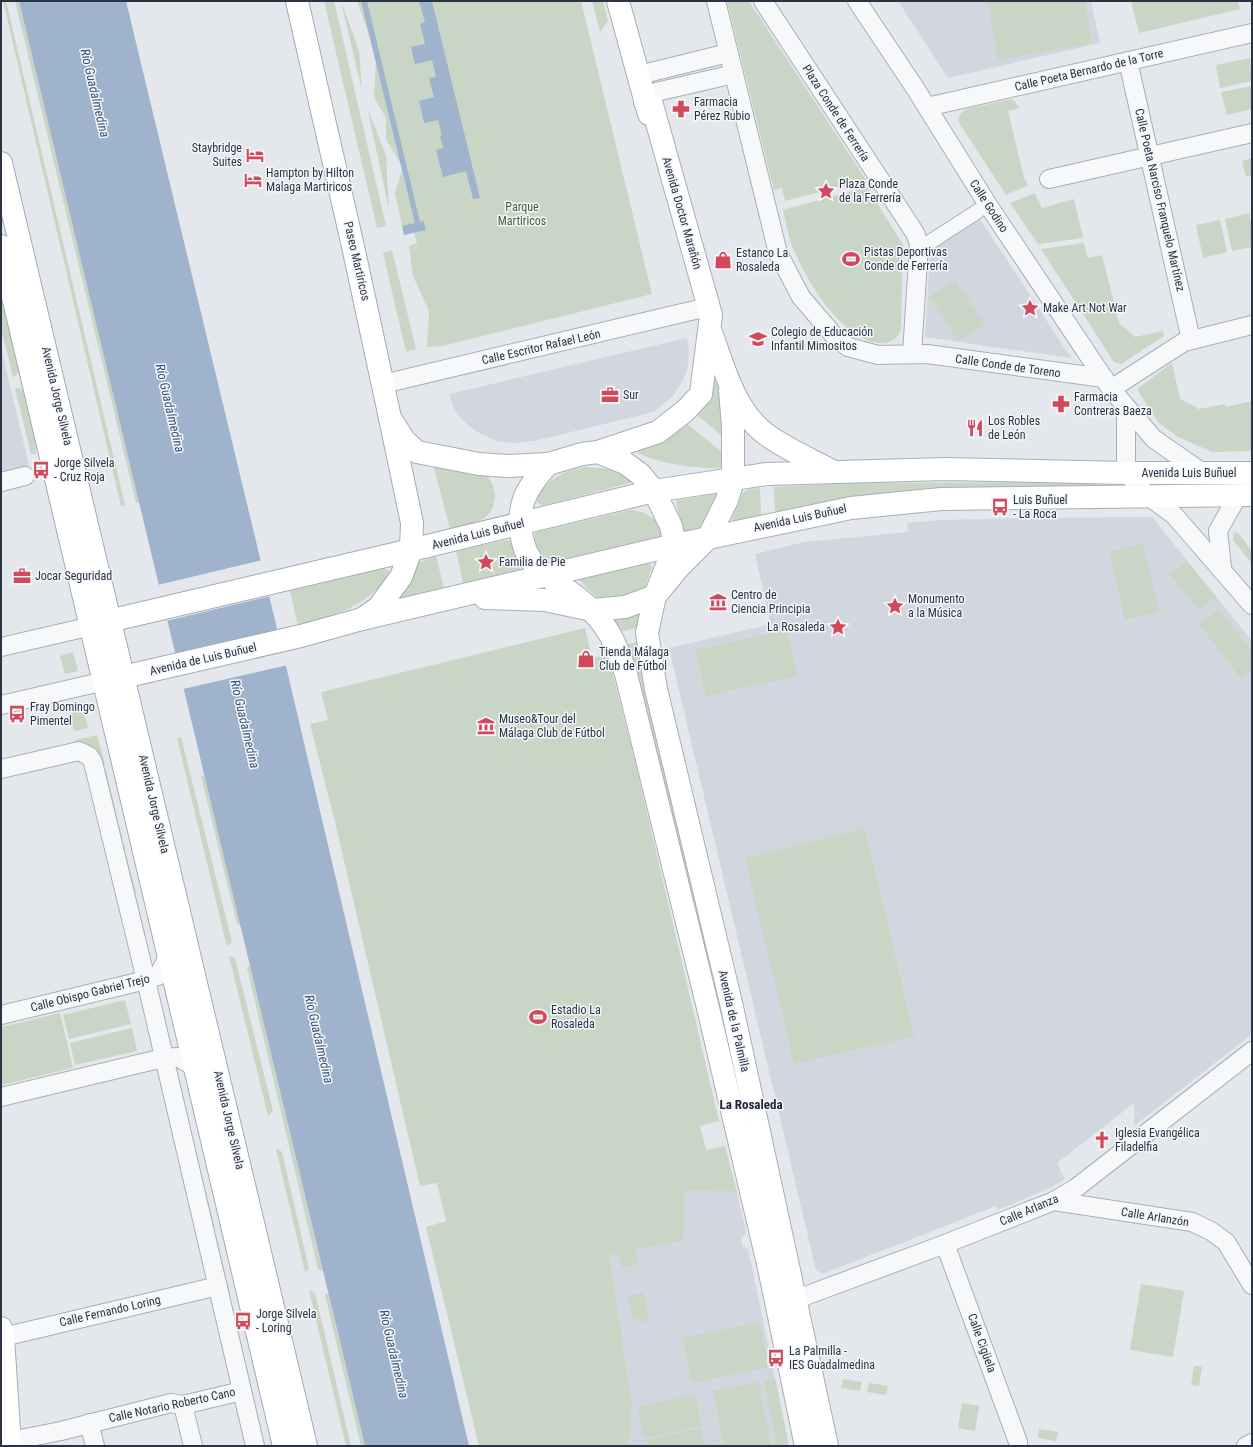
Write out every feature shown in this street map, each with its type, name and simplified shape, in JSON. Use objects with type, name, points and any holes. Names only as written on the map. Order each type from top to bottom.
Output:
[{"type":"main road","name":"Paseo Martiricos","points":[[297,1],[354,251],[412,523],[410,550],[401,577],[378,608],[362,619]]},
{"type":"main road","name":"Avenida Doctor Marañón","points":[[607,1],[626,28]]},
{"type":"main road","name":"Avenida Doctor Marañón","points":[[618,1],[710,328],[728,379],[741,405],[753,422],[766,434]]},
{"type":"main road","name":"Avenida Doctor Marañón","points":[[626,28],[629,1]]},
{"type":"main road","name":"Avenida Doctor Marañón","points":[[390,418],[404,440],[417,452],[480,464],[508,466],[548,464],[582,454],[598,452],[658,432],[685,411],[701,394],[710,328],[702,318],[699,309],[643,108],[642,90]]},
{"type":"main road","name":"Avenida Jorge Silvela","points":[[1,163],[101,623]]},
{"type":"main road","name":"Avenida Jorge Silvela","points":[[1,246],[101,623],[306,1446]]},
{"type":"main road","points":[[655,596],[679,567],[708,538],[728,500],[733,480],[733,426],[728,379]]},
{"type":"main road","name":"Avenida Luis Buñuel","points":[[766,434],[780,444],[835,472]]},
{"type":"main road","points":[[598,452],[625,463],[640,474],[654,491],[671,526],[675,545]]},
{"type":"main road","name":"Avenida de la Palmilla","points":[[548,464],[535,479],[524,499],[521,523],[522,538],[528,558],[547,575],[592,610],[615,641],[634,703],[711,1020],[780,1319],[806,1446]]},
{"type":"main road","name":"Avenida Luis Buñuel","points":[[101,623],[654,491],[767,474],[945,469],[1126,473],[1252,473]]},
{"type":"main road","name":"Avenida Luis Buñuel","points":[[301,636],[362,619],[675,545],[851,508],[941,499],[1245,495]]},
{"type":"main road","name":"Avenida de la Palmilla","points":[[675,545],[655,596],[647,633],[656,689],[732,1007],[797,1299],[827,1446]]},
{"type":"main road","name":"Avenida Luis Buñuel","points":[[460,597],[545,600],[592,610],[625,608],[655,596]]},
{"type":"main road","name":"Avenida de Luis Buñuel","points":[[115,679],[301,636]]},
{"type":"main road","name":"Avenida Jorge Silvela","points":[[115,679],[168,957],[284,1446]]},
{"type":"main road","points":[[2,1332],[7,1443]]},
{"type":"street","points":[[716,1],[778,253],[801,297],[836,338],[848,347],[878,355],[912,354]]},
{"type":"street","name":"Plaza Conde de Ferrería","points":[[763,1],[915,233],[919,244],[912,354]]},
{"type":"street","name":"Calle Godino","points":[[857,1],[927,107],[988,205],[1126,409],[1154,439],[1203,473]]},
{"type":"street","name":"Calle Poeta Bernardo de la Torre","points":[[927,107],[1252,33]]},
{"type":"street","points":[[642,90],[728,53]]},
{"type":"street","name":"Calle Poeta Narciso Franquelo Martínez","points":[[1128,61],[1191,340]]},
{"type":"street","points":[[642,90],[734,74]]},
{"type":"street","points":[[1049,179],[1252,133]]},
{"type":"street","points":[[927,244],[978,211]]},
{"type":"street","name":"Calle Escritor Rafael León","points":[[383,384],[699,309]]},
{"type":"street","points":[[1108,384],[1184,342],[1252,325]]},
{"type":"street","name":"Calle Conde de Toreno","points":[[912,354],[1108,384]]},
{"type":"street","points":[[1126,409],[1126,473]]},
{"type":"street","name":"Avenida Luis Buñuel","points":[[1126,473],[1148,496]]},
{"type":"street","points":[[1,482],[25,476]]},
{"type":"street","points":[[1222,568],[1218,531],[1245,495]]},
{"type":"street","points":[[1148,496],[1174,515],[1222,568],[1252,605]]},
{"type":"street","points":[[1,647],[101,623]]},
{"type":"street","points":[[1,705],[115,679]]},
{"type":"street","points":[[1,769],[79,751],[89,756],[95,769],[255,1446]]},
{"type":"street","name":"Calle Obispo Gabriel Trejo","points":[[1,1015],[158,976],[168,957]]},
{"type":"street","name":"Calle Arlanza","points":[[780,1319],[797,1299],[945,1244],[1054,1201],[1087,1180],[1252,1051]]},
{"type":"street","points":[[1,1097],[163,1058],[178,1057],[194,1067]]},
{"type":"street","name":"Calle Arlanzón","points":[[1054,1201],[1192,1222],[1211,1231],[1226,1242],[1252,1285]]},
{"type":"street","name":"Calle Cigüela","points":[[945,1244],[1018,1442]]},
{"type":"street","name":"Calle Fernando Loring","points":[[2,1332],[218,1286]]},
{"type":"street","name":"Calle Notario Roberto Cano","points":[[7,1443],[171,1403],[183,1405],[242,1391]]},
{"type":"street","points":[[183,1405],[193,1446]]},
{"type":"street","points":[[89,1423],[95,1446]]},
{"type":"street","points":[[1246,1446],[1252,1443]]},
{"type":"shaded area","points":[[898,1],[1091,1],[1100,43],[948,78]]},
{"type":"shaded area","points":[[979,218],[1071,358],[925,337],[930,250]]},
{"type":"shaded area","points":[[687,338],[689,352],[687,371],[673,396],[654,412],[534,441],[512,443],[497,441],[477,432],[461,419],[454,409],[449,394]]},
{"type":"shaded area","points":[[1,347],[29,466],[1,473]]},
{"type":"shaded area","points":[[1152,517],[1252,641],[1252,1034],[1134,1126],[1134,1103],[1057,1163],[1065,1179],[1052,1187],[998,1210],[996,1206],[822,1274],[816,1270],[669,648],[771,624],[755,554],[804,542],[908,532],[907,523],[941,520]]},
{"type":"shaded area","points":[[606,1186],[737,1192],[746,1233],[741,1238],[743,1247],[748,1248],[789,1446],[629,1446],[632,1405],[609,1261]]},
{"type":"green space","points":[[3,1],[6,1],[125,505],[121,506]]},
{"type":"green space","points":[[15,1],[19,1],[140,502],[136,503]]},
{"type":"green space","points":[[324,1],[334,1],[386,226],[377,228]]},
{"type":"green space","points":[[341,1],[359,51],[362,91]]},
{"type":"green space","name":"Parque Martiricos","points":[[357,1],[581,1],[652,294],[442,346],[427,347],[429,311],[413,276],[409,246],[417,243],[414,232],[404,235],[395,193],[402,170],[400,163],[386,139],[386,118],[374,97],[376,62],[369,35]]},
{"type":"green space","points":[[592,1],[603,1],[608,21],[600,32]]},
{"type":"green space","points":[[727,1],[749,1],[866,180],[785,201],[782,188],[774,190]]},
{"type":"green space","points":[[988,1],[1085,1],[1092,43],[998,60]]},
{"type":"green space","points":[[1131,1],[1238,1],[1240,9],[1139,33]]},
{"type":"green space","points":[[1250,58],[1252,81],[1220,88],[1216,65]]},
{"type":"green space","points":[[1252,86],[1252,109],[1227,115],[1221,92]]},
{"type":"green space","points":[[1012,99],[1020,108],[1008,111],[1024,178],[1028,185],[1006,195],[958,121],[960,114],[966,109]]},
{"type":"green space","points":[[367,107],[386,156],[389,209]]},
{"type":"green space","points":[[1252,158],[1252,175],[1246,177],[1242,161]]},
{"type":"green space","name":"Pistas Deportivas Conde de Ferrería","points":[[867,187],[903,245],[901,330],[895,339],[886,343],[879,343],[865,339],[852,331],[839,320],[827,306],[807,276],[793,248],[783,210]]},
{"type":"green space","points":[[1035,193],[1042,208],[1074,199],[1083,238],[1038,244],[1010,203]]},
{"type":"green space","points":[[1249,213],[1252,226],[1252,247],[1232,251],[1225,219]]},
{"type":"green space","points":[[1220,220],[1227,252],[1203,258],[1196,225]]},
{"type":"green space","points":[[1084,243],[1088,258],[1102,255],[1119,323],[1135,337],[1163,331],[1164,336],[1121,364],[1114,362],[1041,249]]},
{"type":"green space","points":[[392,250],[416,349],[406,352],[383,253]]},
{"type":"green space","points":[[1,279],[20,372],[13,377],[1,328]]},
{"type":"green space","points":[[955,280],[985,325],[958,341],[929,296]]},
{"type":"green space","points":[[1172,363],[1180,399],[1199,409],[1225,404],[1226,407],[1252,401],[1252,451],[1212,452],[1178,437],[1158,422],[1137,389]]},
{"type":"green space","points":[[719,379],[728,441],[696,414],[714,381]]},
{"type":"green space","points":[[15,388],[24,389],[27,393],[35,435],[36,454],[31,454]]},
{"type":"green space","points":[[686,423],[729,458],[725,468],[705,468],[679,465],[653,459],[635,450]]},
{"type":"green space","points":[[433,464],[476,471],[487,476],[491,481],[495,496],[494,505],[486,517],[473,523],[450,529]]},
{"type":"green space","points":[[585,467],[610,469],[629,478],[630,483],[545,505],[541,505],[537,502],[536,499],[540,492],[556,477],[577,468]]},
{"type":"green space","points":[[1097,482],[1097,486],[836,501],[775,513],[774,487],[854,483]]},
{"type":"green space","points":[[760,488],[761,517],[734,522],[732,518],[743,492],[750,489]]},
{"type":"green space","points":[[720,493],[709,526],[683,535],[676,502],[678,500]]},
{"type":"green space","points":[[630,510],[641,512],[656,521],[661,532],[661,538],[558,563],[548,559],[540,553],[536,544],[535,534],[537,532]]},
{"type":"green space","points":[[1234,532],[1239,534],[1252,551],[1252,564],[1233,540]]},
{"type":"green space","points":[[507,540],[510,541],[521,572],[464,587],[456,551]]},
{"type":"green space","points":[[1143,544],[1159,611],[1125,620],[1109,552]]},
{"type":"green space","points":[[436,556],[445,592],[399,600],[398,598],[420,562]]},
{"type":"green space","points":[[1187,561],[1216,597],[1199,610],[1170,574]]},
{"type":"green space","points":[[649,563],[652,567],[643,593],[602,603],[580,581],[581,579]]},
{"type":"green space","points":[[384,568],[389,571],[387,578],[364,600],[332,616],[298,626],[290,591]]},
{"type":"green space","points":[[1219,609],[1252,652],[1252,670],[1241,679],[1199,624]]},
{"type":"green space","points":[[641,612],[640,627],[620,632],[613,620]]},
{"type":"green space","name":"Estadio La Rosaleda","points":[[585,628],[592,658],[608,655],[634,757],[719,1121],[700,1126],[706,1150],[725,1146],[737,1192],[685,1190],[683,1240],[635,1249],[638,1264],[622,1268],[620,1254],[609,1255],[632,1405],[629,1446],[479,1446],[426,1227],[446,1221],[437,1183],[420,1186],[335,822],[310,724],[328,720],[321,692]]},
{"type":"green space","points":[[787,630],[797,676],[706,696],[695,650]]},
{"type":"green space","points":[[638,642],[721,1004],[715,1006],[627,644]]},
{"type":"green space","points":[[73,652],[78,671],[65,674],[60,656]]},
{"type":"green space","points":[[83,709],[88,728],[74,731],[69,713]]},
{"type":"green space","points":[[97,735],[105,764],[100,765],[94,749],[85,744],[76,745],[75,740]]},
{"type":"green space","points":[[181,737],[232,942],[227,947],[177,738]]},
{"type":"green space","points":[[106,770],[122,837],[119,839],[121,847],[124,846],[136,893],[132,894],[134,904],[138,903],[150,958],[146,959],[101,772]]},
{"type":"green space","points":[[205,775],[241,925],[237,924],[201,776]]},
{"type":"green space","points":[[865,828],[914,1036],[794,1064],[745,858]]},
{"type":"green space","points":[[229,956],[235,958],[273,1111],[268,1116]]},
{"type":"green space","points":[[250,966],[323,1271],[318,1269],[247,968]]},
{"type":"green space","points":[[125,1000],[131,1024],[69,1039],[63,1015]]},
{"type":"green space","points":[[60,1013],[73,1068],[1,1085],[1,1027]]},
{"type":"green space","points":[[132,1028],[137,1051],[75,1065],[70,1043]]},
{"type":"green space","points":[[178,1075],[187,1113],[183,1114],[185,1124],[189,1123],[215,1229],[211,1230],[213,1240],[217,1239],[230,1294],[225,1295],[173,1077]]},
{"type":"green space","points":[[276,1149],[282,1152],[309,1269],[305,1272]]},
{"type":"green space","points":[[1141,1284],[1184,1291],[1173,1357],[1130,1350]]},
{"type":"green space","points":[[309,1290],[315,1293],[351,1446],[346,1446]]},
{"type":"green space","points":[[328,1293],[365,1446],[361,1446],[325,1295]]},
{"type":"green space","points":[[644,1293],[649,1320],[638,1322],[638,1318],[633,1319],[628,1296]]},
{"type":"green space","points":[[759,1322],[769,1367],[692,1383],[683,1338]]},
{"type":"green space","points":[[1194,1366],[1202,1367],[1199,1386],[1191,1385]]},
{"type":"green space","points":[[775,1378],[789,1446],[777,1446],[764,1381]]},
{"type":"green space","points":[[843,1379],[862,1382],[860,1391],[841,1388]]},
{"type":"green space","points":[[758,1382],[771,1446],[724,1446],[713,1391]]},
{"type":"green space","points":[[869,1383],[888,1386],[886,1395],[867,1392]]},
{"type":"green space","points":[[695,1395],[702,1426],[644,1438],[637,1407]]},
{"type":"green space","points":[[962,1403],[979,1406],[975,1431],[958,1428]]},
{"type":"green space","points":[[701,1428],[705,1446],[648,1446],[646,1440]]},
{"type":"green space","points":[[1039,1429],[1058,1432],[1056,1441],[1038,1438]]},
{"type":"water","name":"Río Guadalmedina","points":[[19,1],[126,1],[286,666],[469,1446],[365,1446]]},
{"type":"water","points":[[361,1],[367,1],[420,222],[424,221],[426,230],[404,235],[402,226],[415,223]]},
{"type":"water","points":[[419,1],[432,1],[480,198],[473,199],[466,171],[443,177],[436,150],[443,148],[440,136],[442,135],[438,120],[424,123],[419,101],[434,97],[429,78],[436,77],[432,60],[415,64],[411,47],[425,44],[420,24],[425,22]]},
{"type":"pier","points":[[262,560],[271,596],[166,621],[158,585]]},
{"type":"pier","points":[[279,630],[288,665],[183,689],[174,654]]},
{"type":"place","name":"Farmacia Pérez Rubio","points":[[681,109]]},
{"type":"place","name":"Staybridge Suites","points":[[255,155]]},
{"type":"place","name":"Hampton by Hilton Malaga Martiricos","points":[[253,180]]},
{"type":"place","name":"Plaza Conde de la Ferrería","points":[[826,191]]},
{"type":"place","name":"Pistas Deportivas Conde de Ferrería","points":[[851,259]]},
{"type":"place","name":"Estanco La Rosaleda","points":[[723,260]]},
{"type":"place","name":"Make Art Not War","points":[[1030,308]]},
{"type":"place","name":"Colegio de Educación Infantil Mimositos","points":[[758,339]]},
{"type":"place","name":"Sur","points":[[610,395]]},
{"type":"place","name":"Farmacia Contreras Baeza","points":[[1061,404]]},
{"type":"place","name":"Los Robles de León","points":[[975,428]]},
{"type":"place","name":"Jorge Silvela - Cruz Roja","points":[[41,470]]},
{"type":"place","name":"Luis Buñuel - La Roca","points":[[1000,507]]},
{"type":"place","name":"Familia de Pie","points":[[486,562]]},
{"type":"place","name":"Jocar Seguridad","points":[[22,576]]},
{"type":"place","name":"Centro de Ciencia Principia","points":[[718,602]]},
{"type":"place","name":"Monumento a la Música","points":[[895,606]]},
{"type":"place","name":"La Rosaleda","points":[[838,627]]},
{"type":"place","name":"Tienda Málaga Club de Fútbol","points":[[586,659]]},
{"type":"place","name":"Fray Domingo Pimentel","points":[[17,714]]},
{"type":"place","name":"Museo&Tour del Málaga Club de Fútbol","points":[[486,726]]},
{"type":"place","name":"Estadio La Rosaleda","points":[[538,1017]]},
{"type":"place","name":"Iglesia Evangélica Filadelfia","points":[[1102,1140]]},
{"type":"place","name":"Jorge Silvela - Loring","points":[[243,1321]]},
{"type":"place","name":"La Palmilla - IES Guadalmedina","points":[[776,1358]]},
{"type":"district","name":"La Rosaleda","points":[[751,1104]]}]
